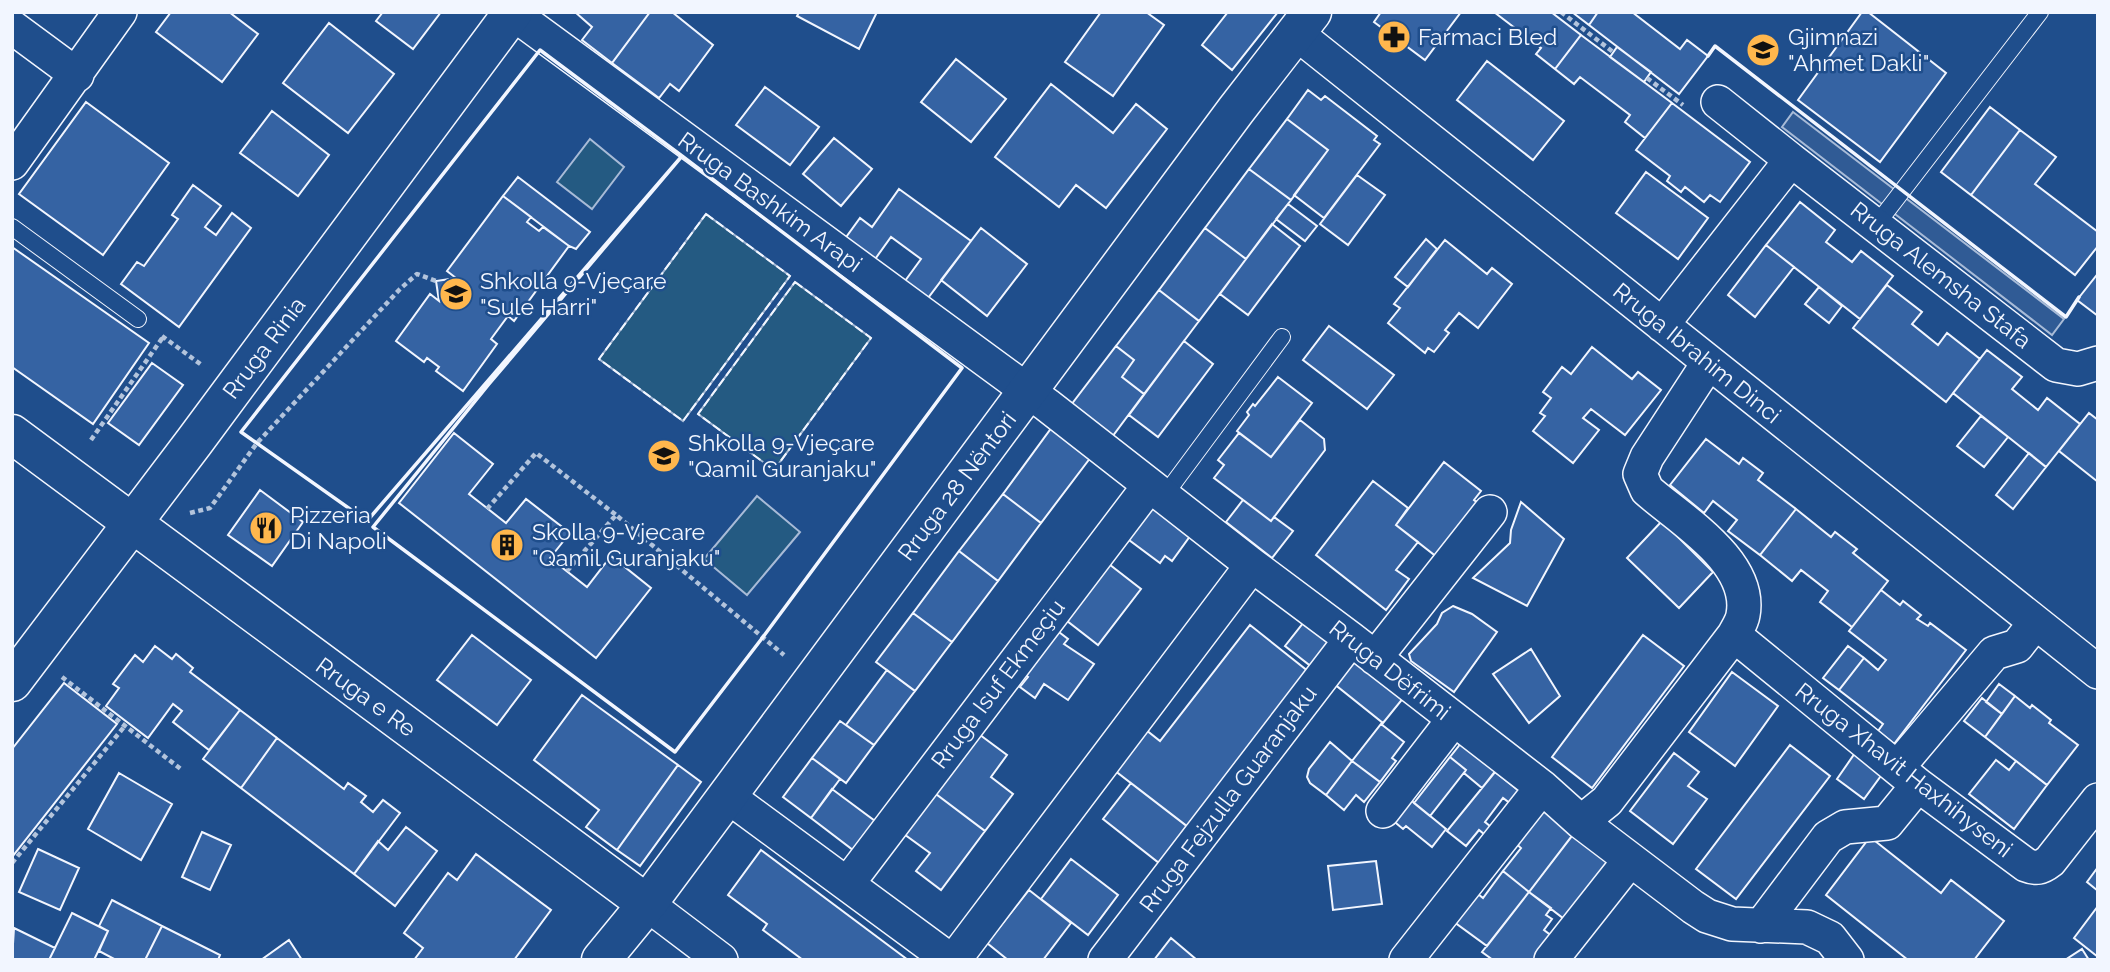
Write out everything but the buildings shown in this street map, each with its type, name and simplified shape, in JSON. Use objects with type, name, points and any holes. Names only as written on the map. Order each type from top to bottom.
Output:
[{"type":"main road","name":"Rruga Rinia","points":[[12,682],[512,13]]},
{"type":"main road","name":"Rruga 28 Nëntori","points":[[601,960],[647,904],[1236,110],[1304,23]]},
{"type":"main road","name":"Rruga e Re","points":[[12,434],[647,904]]},
{"type":"street","points":[[12,163],[120,12]]},
{"type":"street","name":"Rruga Bashkim Arapi","points":[[512,13],[1029,391]]},
{"type":"street","name":"Rruga Ibrahim Dinci","points":[[1304,23],[1662,325],[2098,672]]},
{"type":"street","points":[[12,27],[77,75]]},
{"type":"street","name":"Rruga Alemsha Stafa","points":[[1718,102],[2056,365],[2078,369],[2098,363]]},
{"type":"street","points":[[1662,325],[1791,160]]},
{"type":"street","points":[[1581,822],[1607,801],[1734,635],[1743,617],[1742,589],[1732,569],[1717,550],[1647,490],[1640,474],[1647,457],[1709,362]]},
{"type":"street","name":"Rruga Dëfrimi","points":[[1029,391],[1542,787],[1630,860],[1707,916],[1732,924],[1807,927],[1830,938],[1847,960]]},
{"type":"street","name":"Rruga Isuf Ekmeçiu","points":[[848,883],[1156,491]]},
{"type":"street","name":"Rruga Fejzulla Guaranjaku","points":[[1105,960],[1363,649],[1489,512]]},
{"type":"street","points":[[726,795],[952,960],[1252,565]]},
{"type":"street","points":[[1761,926],[1828,837],[1845,827],[1887,823],[1908,776],[1994,653],[2017,646],[2035,623]]},
{"type":"street","name":"Rruga Xhavit Haxhihyseni","points":[[1734,635],[1908,776],[2010,855],[2034,869],[2042,867],[2058,853],[2098,800]]},
{"type":"street","points":[[1384,811],[1454,719]]},
{"type":"street","points":[[1406,960],[1542,787]]},
{"type":"street","points":[[1551,960],[1630,860]]},
{"type":"street","name":"Rruga e Re","points":[[647,904],[720,960]]},
{"type":"lane","points":[[1876,225],[2040,12]]},
{"type":"lane","points":[[12,227],[138,319]]},
{"type":"lane","points":[[1156,491],[1282,337]]},
{"type":"path","points":[[1561,12],[1614,52]]},
{"type":"path","points":[[182,514],[210,508],[257,443],[400,289],[417,274],[436,281]]},
{"type":"path","points":[[138,319],[234,388]]},
{"type":"path","points":[[91,440],[163,337]]},
{"type":"path","points":[[487,509],[536,453],[790,660]]},
{"type":"path","points":[[567,571],[615,515]]},
{"type":"path","points":[[57,673],[182,770]]},
{"type":"path","points":[[12,863],[124,727]]},
{"type":"shaded area","points":[[1793,112],[2064,319],[2052,335],[1782,127]]},
{"type":"shaded area","points":[[590,139],[624,167],[592,209],[557,182]]},
{"type":"shaded area","points":[[706,214],[790,276],[683,421],[599,359]]},
{"type":"shaded area","points":[[795,282],[871,338],[774,470],[698,414]]},
{"type":"shaded area","points":[[757,496],[800,532],[747,595],[704,559]]},
{"type":"fence","points":[[706,214],[790,276],[683,421],[599,359],[706,214]]},
{"type":"fence","points":[[795,282],[871,338],[774,470],[698,414],[795,282]]},
{"type":"wall","points":[[1708,56],[1715,46],[2066,317],[2079,297]]},
{"type":"wall","points":[[540,50],[682,156],[367,521],[241,432],[540,50]]},
{"type":"wall","points":[[682,156],[962,368],[675,752],[373,527],[489,384],[682,156]]},
{"type":"place","name":"Farmaci Bled","points":[[1394,37]]},
{"type":"place","name":"Gjimnazi \"Ahmet Dakli\"","points":[[1763,50]]},
{"type":"place","name":"Shkolla 9-Vjeçare \"Sule Harri\"","points":[[456,294]]},
{"type":"place","name":"Shkolla 9-Vjeçare \"Qamil Guranjaku\"","points":[[664,456]]},
{"type":"place","name":"Pizzeria Di Napoli","points":[[266,528]]},
{"type":"place","name":"Skolla 9-Vjecare \"Qamil Guranjaku\"","points":[[507,545]]}]
